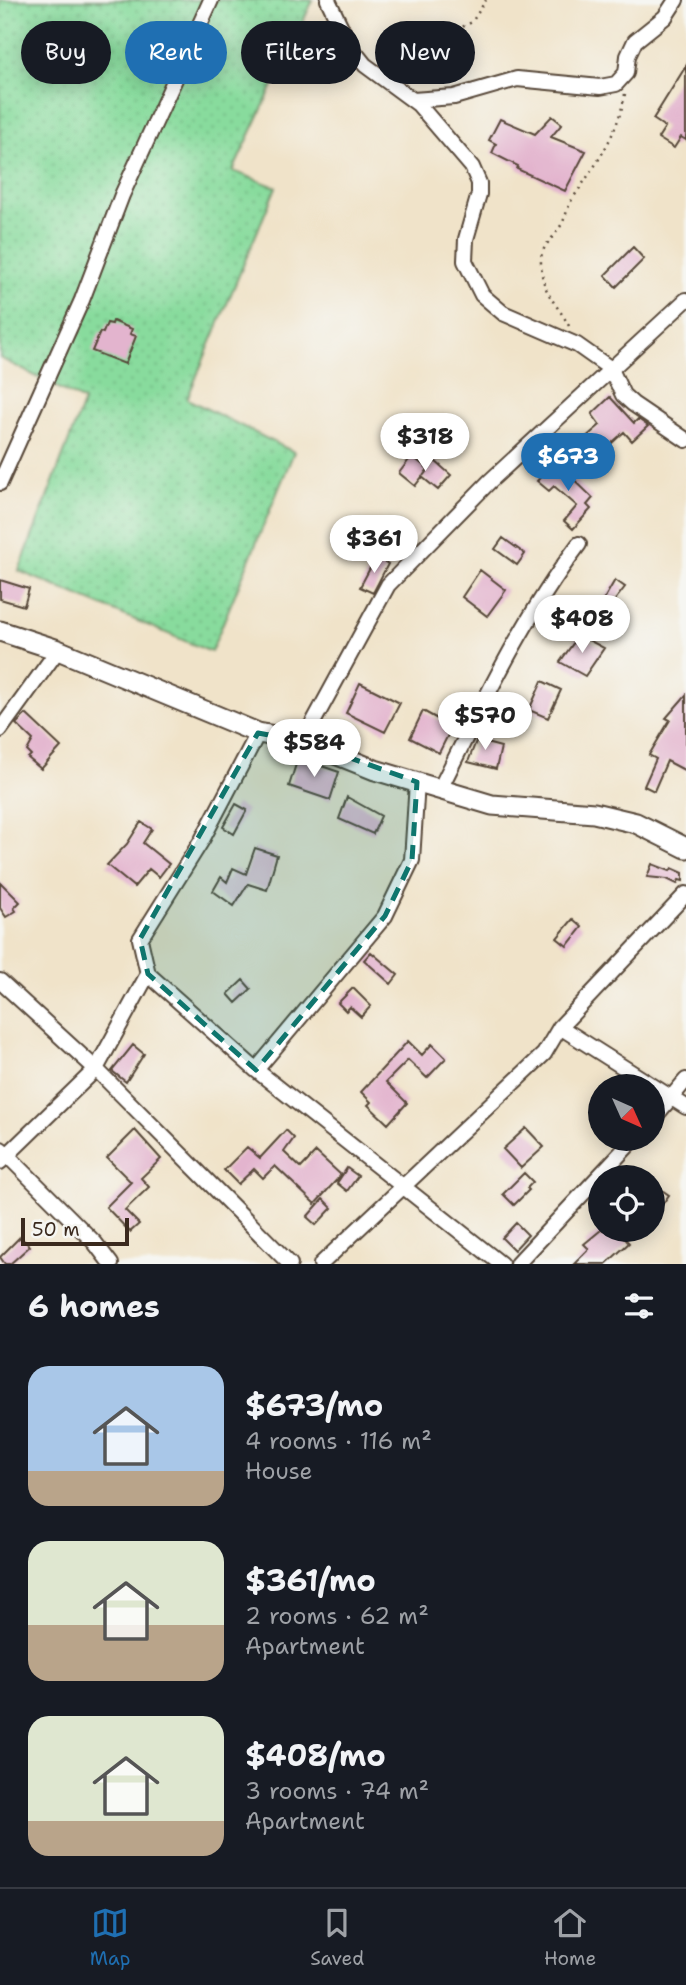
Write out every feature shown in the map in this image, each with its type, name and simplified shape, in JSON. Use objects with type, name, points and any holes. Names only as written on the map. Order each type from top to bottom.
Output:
[{"type":"street","points":[[0,483],[82,300],[122,195],[211,0]]},
{"type":"street","points":[[328,0],[350,46],[371,70],[413,100],[458,147],[472,167],[479,183],[476,207],[466,239],[466,261],[482,295],[503,313],[580,348],[611,369],[620,388],[633,404],[686,440]]},
{"type":"street","points":[[413,100],[454,97],[517,79],[600,87],[616,84],[626,73],[628,56],[635,41],[665,17],[677,1]]},
{"type":"street","points":[[303,741],[388,585],[490,481],[686,300]]},
{"type":"street","points":[[440,789],[503,663],[555,576],[579,544]]},
{"type":"street","points":[[0,631],[58,650],[258,733],[303,741],[375,770],[492,805],[594,813],[636,823],[686,848]]},
{"type":"street","points":[[0,730],[58,650]]},
{"type":"street","points":[[258,733],[202,840],[140,939],[148,974],[256,1070],[501,1264]]},
{"type":"street","points":[[256,1070],[385,916],[412,860],[417,782]]},
{"type":"street","points":[[321,1264],[544,1054],[560,1027],[686,894]]},
{"type":"street","points":[[111,1264],[95,1243],[2,1155],[96,1069],[148,974]]},
{"type":"street","points":[[0,981],[96,1069],[290,1264]]},
{"type":"street","points":[[560,1027],[686,1107]]},
{"type":"street","points":[[665,1106],[686,1080]]},
{"type":"street","points":[[517,1264],[622,1152]]},
{"type":"path","points":[[371,70],[409,56],[430,41],[466,25],[486,0]]},
{"type":"path","points":[[580,348],[566,320],[550,301],[541,258],[544,248],[562,224],[572,200],[611,143],[621,118],[626,73]]},
{"type":"highlighted area","points":[[258,733],[303,741],[417,782],[412,860],[385,916],[256,1070],[148,974],[140,939]]},
{"type":"green space","points":[[0,0],[313,0],[303,21],[241,21],[241,84],[274,84],[233,171],[276,187],[187,399],[294,452],[211,652],[19,571],[84,401],[0,358]]},
{"type":"building","points":[[686,66],[686,140],[681,137],[674,148],[658,138],[665,127],[653,119]]},
{"type":"building","points":[[552,116],[562,124],[551,137],[586,151],[565,191],[517,169],[518,166],[492,153],[496,144],[489,140],[500,119],[535,134]]},
{"type":"building","points":[[633,247],[644,259],[616,287],[605,275]]},
{"type":"building","points":[[113,321],[132,329],[130,334],[136,336],[125,364],[92,351],[100,332],[103,333],[107,323],[112,324]]},
{"type":"building","points":[[610,397],[634,423],[638,419],[648,426],[632,441],[624,432],[591,462],[577,445],[600,425],[592,414]]},
{"type":"building","points":[[412,456],[428,469],[423,476],[435,461],[451,475],[438,490],[422,477],[415,486],[399,473]]},
{"type":"building","points":[[559,465],[593,498],[587,505],[591,509],[573,529],[564,521],[577,506],[554,486],[549,491],[537,481],[550,467],[554,470]]},
{"type":"building","points":[[503,538],[525,554],[517,565],[495,549]]},
{"type":"building","points":[[376,557],[388,564],[373,593],[360,587]]},
{"type":"building","points":[[480,570],[506,590],[487,616],[462,597]]},
{"type":"building","points":[[0,580],[29,589],[24,606],[0,599]]},
{"type":"building","points":[[615,580],[625,587],[602,617],[596,613]]},
{"type":"building","points":[[579,635],[604,648],[585,676],[560,662]]},
{"type":"building","points":[[542,681],[561,690],[548,718],[529,710]]},
{"type":"building","points":[[360,683],[400,703],[385,732],[346,713]]},
{"type":"building","points":[[686,695],[686,771],[667,761],[654,791],[644,786],[656,759],[649,755],[670,720],[666,718]]},
{"type":"building","points":[[423,711],[452,727],[439,753],[410,738]]},
{"type":"building","points":[[26,714],[61,747],[41,769],[28,758],[31,755],[27,751],[33,740],[16,724]]},
{"type":"building","points":[[480,731],[490,732],[486,743],[501,747],[496,769],[468,762]]},
{"type":"building","points":[[298,758],[339,772],[330,800],[289,786]]},
{"type":"building","points":[[347,797],[381,816],[373,834],[339,819]]},
{"type":"building","points":[[236,804],[247,810],[234,834],[223,827]]},
{"type":"building","points":[[141,822],[152,829],[143,843],[169,864],[159,877],[149,869],[134,887],[107,865],[127,844]]},
{"type":"building","points":[[255,848],[277,855],[267,890],[248,884],[234,906],[213,891],[221,877],[227,882],[233,868],[246,874]]},
{"type":"building","points":[[652,864],[683,873],[683,881],[679,880],[677,884],[667,879],[647,877]]},
{"type":"building","points":[[0,882],[20,902],[14,908],[16,911],[6,917],[0,908]]},
{"type":"building","points":[[573,919],[582,927],[567,946],[557,938]]},
{"type":"building","points":[[371,952],[398,975],[391,984],[364,960]]},
{"type":"building","points":[[243,980],[251,989],[236,1003],[228,994]]},
{"type":"building","points":[[353,988],[371,1006],[361,1017],[350,1007],[346,1011],[338,1003]]},
{"type":"building","points":[[408,1041],[422,1055],[432,1044],[446,1058],[427,1078],[408,1060],[386,1082],[407,1103],[388,1124],[368,1105],[371,1102],[361,1092]]},
{"type":"building","points":[[133,1045],[144,1054],[126,1082],[112,1071]]},
{"type":"building","points":[[526,1128],[544,1147],[521,1168],[503,1149]]},
{"type":"building","points":[[135,1130],[161,1159],[141,1178],[149,1187],[125,1210],[139,1224],[130,1232],[106,1207],[131,1182],[107,1158]]},
{"type":"building","points":[[286,1130],[294,1138],[284,1152],[301,1168],[316,1152],[341,1175],[315,1204],[275,1166],[263,1178],[254,1169],[238,1184],[224,1170],[247,1147],[260,1158]]},
{"type":"building","points":[[347,1168],[358,1176],[347,1191],[337,1183]]},
{"type":"building","points":[[524,1173],[533,1182],[514,1205],[503,1194]]},
{"type":"building","points":[[323,1199],[332,1208],[316,1225],[307,1217]]},
{"type":"building","points":[[516,1223],[528,1235],[514,1250],[502,1238]]},
{"type":"building","points":[[20,1237],[30,1246],[10,1264],[5,1264],[0,1257]]},
{"type":"building","points":[[588,1241],[629,1243],[606,1264],[574,1264],[589,1249],[584,1244]]}]
